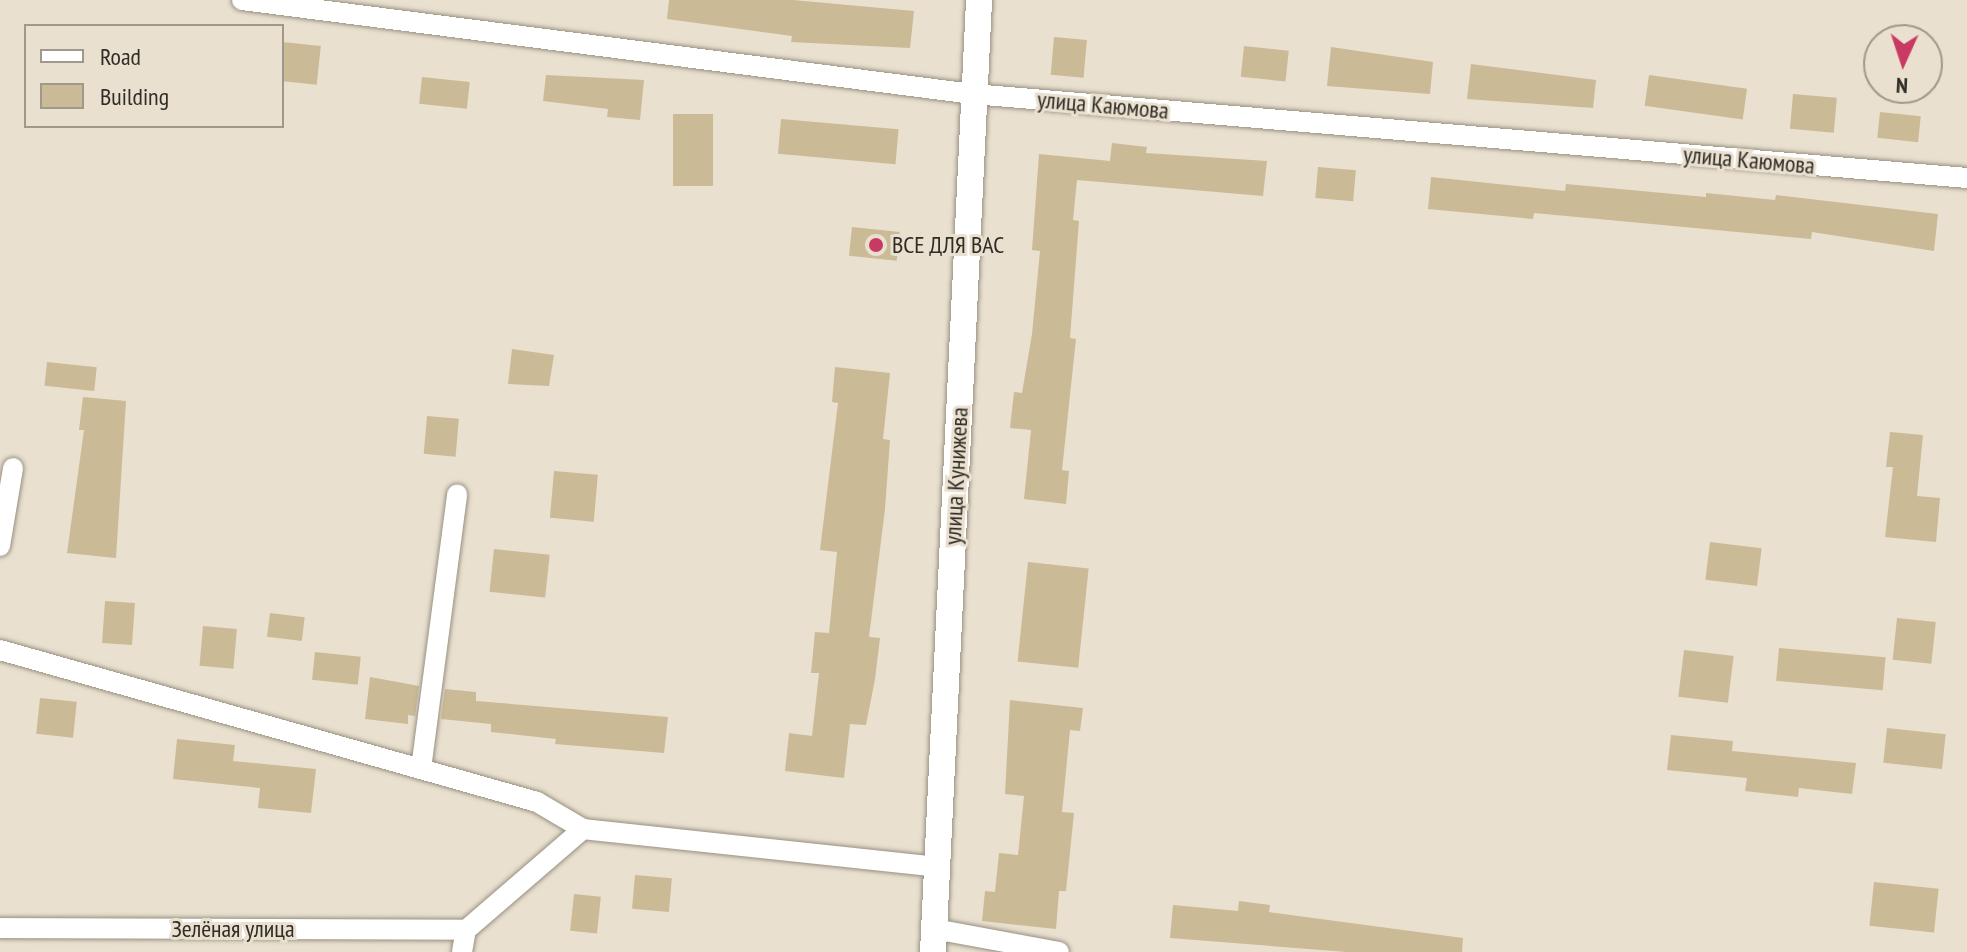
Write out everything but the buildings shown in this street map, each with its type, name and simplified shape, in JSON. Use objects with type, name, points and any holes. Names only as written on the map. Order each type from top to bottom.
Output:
[{"type":"street","name":"улица Каюмова","points":[[242,0],[973,94],[1967,178]]},
{"type":"street","name":"улица Кунижева","points":[[934,940],[979,0]]},
{"type":"street","points":[[0,546],[13,468]]},
{"type":"street","points":[[421,769],[457,494]]},
{"type":"street","points":[[0,650],[537,802],[583,829],[937,867]]},
{"type":"street","points":[[462,952],[466,930],[583,829]]},
{"type":"street","name":"Зелёная улица","points":[[0,928],[466,930]]},
{"type":"street","points":[[934,940],[1059,952]]},
{"type":"place","name":"ВСЕ ДЛЯ ВАС","points":[[876,245]]}]
